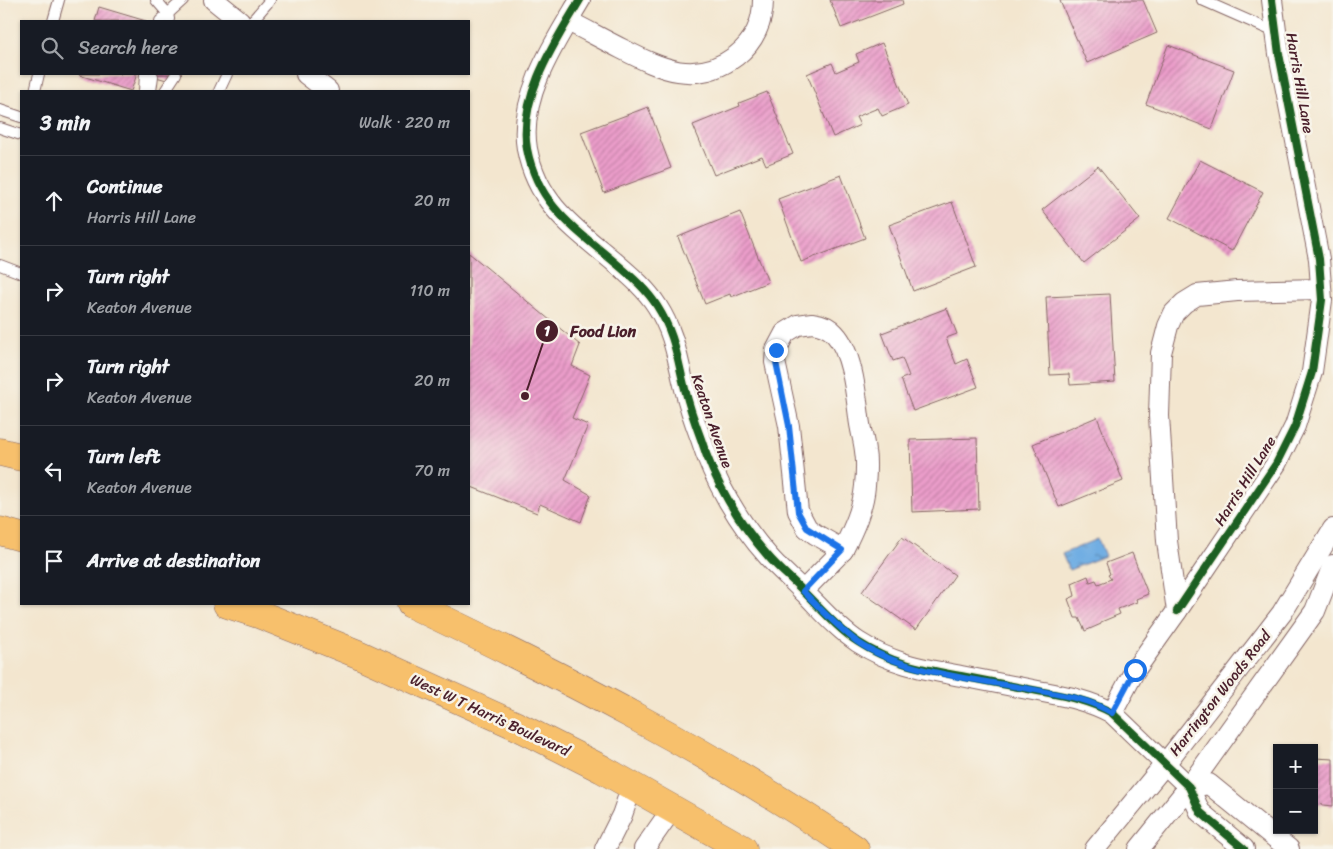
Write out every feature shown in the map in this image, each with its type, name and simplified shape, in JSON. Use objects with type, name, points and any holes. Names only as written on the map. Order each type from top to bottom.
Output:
[{"type":"main road","points":[[0,452],[20,457]]},
{"type":"main road","points":[[0,532],[20,537]]},
{"type":"main road","name":"West W T Harris Boulevard","points":[[230,605],[261,615],[358,654],[518,726],[632,786],[743,849]]},
{"type":"main road","points":[[413,605],[496,644],[684,744],[780,800],[855,849]]},
{"type":"street","points":[[214,0],[239,20]]},
{"type":"street","name":"Keaton Avenue","points":[[580,0],[536,83],[528,110],[526,122],[527,146],[533,173],[539,187],[553,208],[634,278],[656,304],[670,329],[676,345],[685,390],[702,443],[735,512],[748,531],[768,556],[836,625],[858,642],[910,667],[1069,696],[1099,706],[1112,713],[1189,787]]},
{"type":"street","points":[[568,21],[655,66],[682,72],[703,72],[724,65],[745,49],[757,31],[763,12],[763,0]]},
{"type":"street","name":"Harris Hill Lane","points":[[1112,713],[1135,670],[1276,464],[1295,426],[1312,372],[1322,300],[1319,259],[1272,0]]},
{"type":"street","points":[[307,75],[327,90]]},
{"type":"street","points":[[1177,611],[1167,541],[1159,416],[1161,353],[1168,326],[1174,313],[1184,303],[1197,295],[1237,291],[1322,289]]},
{"type":"street","points":[[803,591],[842,550],[856,524],[864,487],[866,453],[859,420],[856,390],[850,365],[840,339],[827,327],[818,324],[804,324],[792,328],[785,333],[778,344],[775,356],[789,426],[798,512],[807,528],[842,550]]},
{"type":"street","name":"Harrington Woods Road","points":[[1095,849],[1165,764],[1282,613],[1333,528]]},
{"type":"street","name":"Harrington Woods Road","points":[[1139,849],[1189,787],[1315,611],[1333,565]]},
{"type":"street","points":[[1244,849],[1200,812],[1189,787],[1209,784],[1289,849]]},
{"type":"street","points":[[605,849],[622,815],[632,786]]},
{"type":"street","points":[[644,849],[672,809]]},
{"type":"lane","points":[[53,20],[59,0]]},
{"type":"lane","points":[[156,0],[166,19],[183,0]]},
{"type":"lane","points":[[253,20],[270,0]]},
{"type":"lane","points":[[1202,0],[1277,33]]},
{"type":"lane","points":[[35,90],[39,75]]},
{"type":"lane","points":[[144,90],[149,75]]},
{"type":"lane","points":[[149,75],[150,90]]},
{"type":"lane","points":[[166,90],[175,75]]},
{"type":"lane","points":[[219,90],[227,75]]},
{"type":"lane","points":[[0,110],[20,118]]},
{"type":"lane","points":[[0,128],[20,135]]},
{"type":"lane","points":[[0,265],[20,273]]},
{"type":"water","points":[[1098,539],[1105,556],[1069,570],[1062,554]]},
{"type":"building","points":[[830,0],[902,0],[903,4],[841,28]]},
{"type":"building","points":[[1143,0],[1157,33],[1087,63],[1060,1]]},
{"type":"building","points":[[99,7],[143,20],[95,20]]},
{"type":"building","points":[[882,43],[908,105],[882,116],[878,108],[856,117],[860,125],[833,137],[807,74],[832,63],[836,72],[859,62],[856,54]]},
{"type":"building","points":[[1168,45],[1234,70],[1212,129],[1146,104]]},
{"type":"building","points":[[79,75],[137,75],[131,90]]},
{"type":"building","points":[[149,75],[172,75],[170,81]]},
{"type":"building","points":[[767,92],[793,154],[766,165],[762,156],[714,175],[693,125],[740,106],[739,103]]},
{"type":"building","points":[[648,107],[671,168],[604,193],[581,132]]},
{"type":"building","points":[[1200,160],[1263,192],[1232,251],[1169,218]]},
{"type":"building","points":[[1098,166],[1140,219],[1084,263],[1042,210]]},
{"type":"building","points":[[841,175],[865,238],[801,262],[778,199]]},
{"type":"building","points":[[952,202],[976,267],[913,291],[889,225]]},
{"type":"building","points":[[740,212],[768,282],[731,297],[730,294],[705,304],[678,237]]},
{"type":"building","points":[[470,254],[580,345],[572,366],[590,375],[572,418],[588,425],[565,480],[591,495],[581,522],[540,504],[537,513],[470,486]]},
{"type":"building","points":[[1110,294],[1115,382],[1070,385],[1069,374],[1050,375],[1046,297]]},
{"type":"building","points":[[947,308],[957,334],[946,338],[956,364],[967,359],[978,387],[913,411],[901,379],[909,376],[902,358],[893,361],[882,333]]},
{"type":"building","points":[[1097,417],[1123,481],[1059,507],[1033,444]]},
{"type":"building","points":[[977,438],[979,509],[912,512],[910,440]]},
{"type":"building","points":[[902,537],[955,575],[916,630],[862,592]]},
{"type":"building","points":[[1132,553],[1148,594],[1136,599],[1137,602],[1118,609],[1120,614],[1085,631],[1079,618],[1075,618],[1068,599],[1075,596],[1072,583],[1088,576],[1090,582],[1096,580],[1098,584],[1111,579],[1108,575],[1110,574],[1106,563]]},
{"type":"building","points":[[1318,758],[1333,759],[1333,806],[1318,804]]},
{"type":"cycle path","points":[[580,0],[550,52],[533,90],[526,129],[527,149],[532,169],[540,186],[561,215],[634,279],[657,306],[672,336],[690,408],[706,455],[728,501],[757,543],[837,625],[858,642],[883,656],[921,668],[1076,699],[1112,713],[1189,787],[1200,812],[1244,849]]},
{"type":"cycle path","points":[[1177,611],[1276,464],[1295,426],[1312,372],[1322,300],[1319,259],[1279,54],[1272,0]]},
{"type":"place","name":"Food Lion","points":[[525,396]]},
{"type":"route","points":[[776,350],[776,362],[789,426],[798,512],[807,528],[842,550],[803,591],[836,625],[858,642],[910,667],[1069,696],[1099,706],[1112,713],[1135,670]]}]
